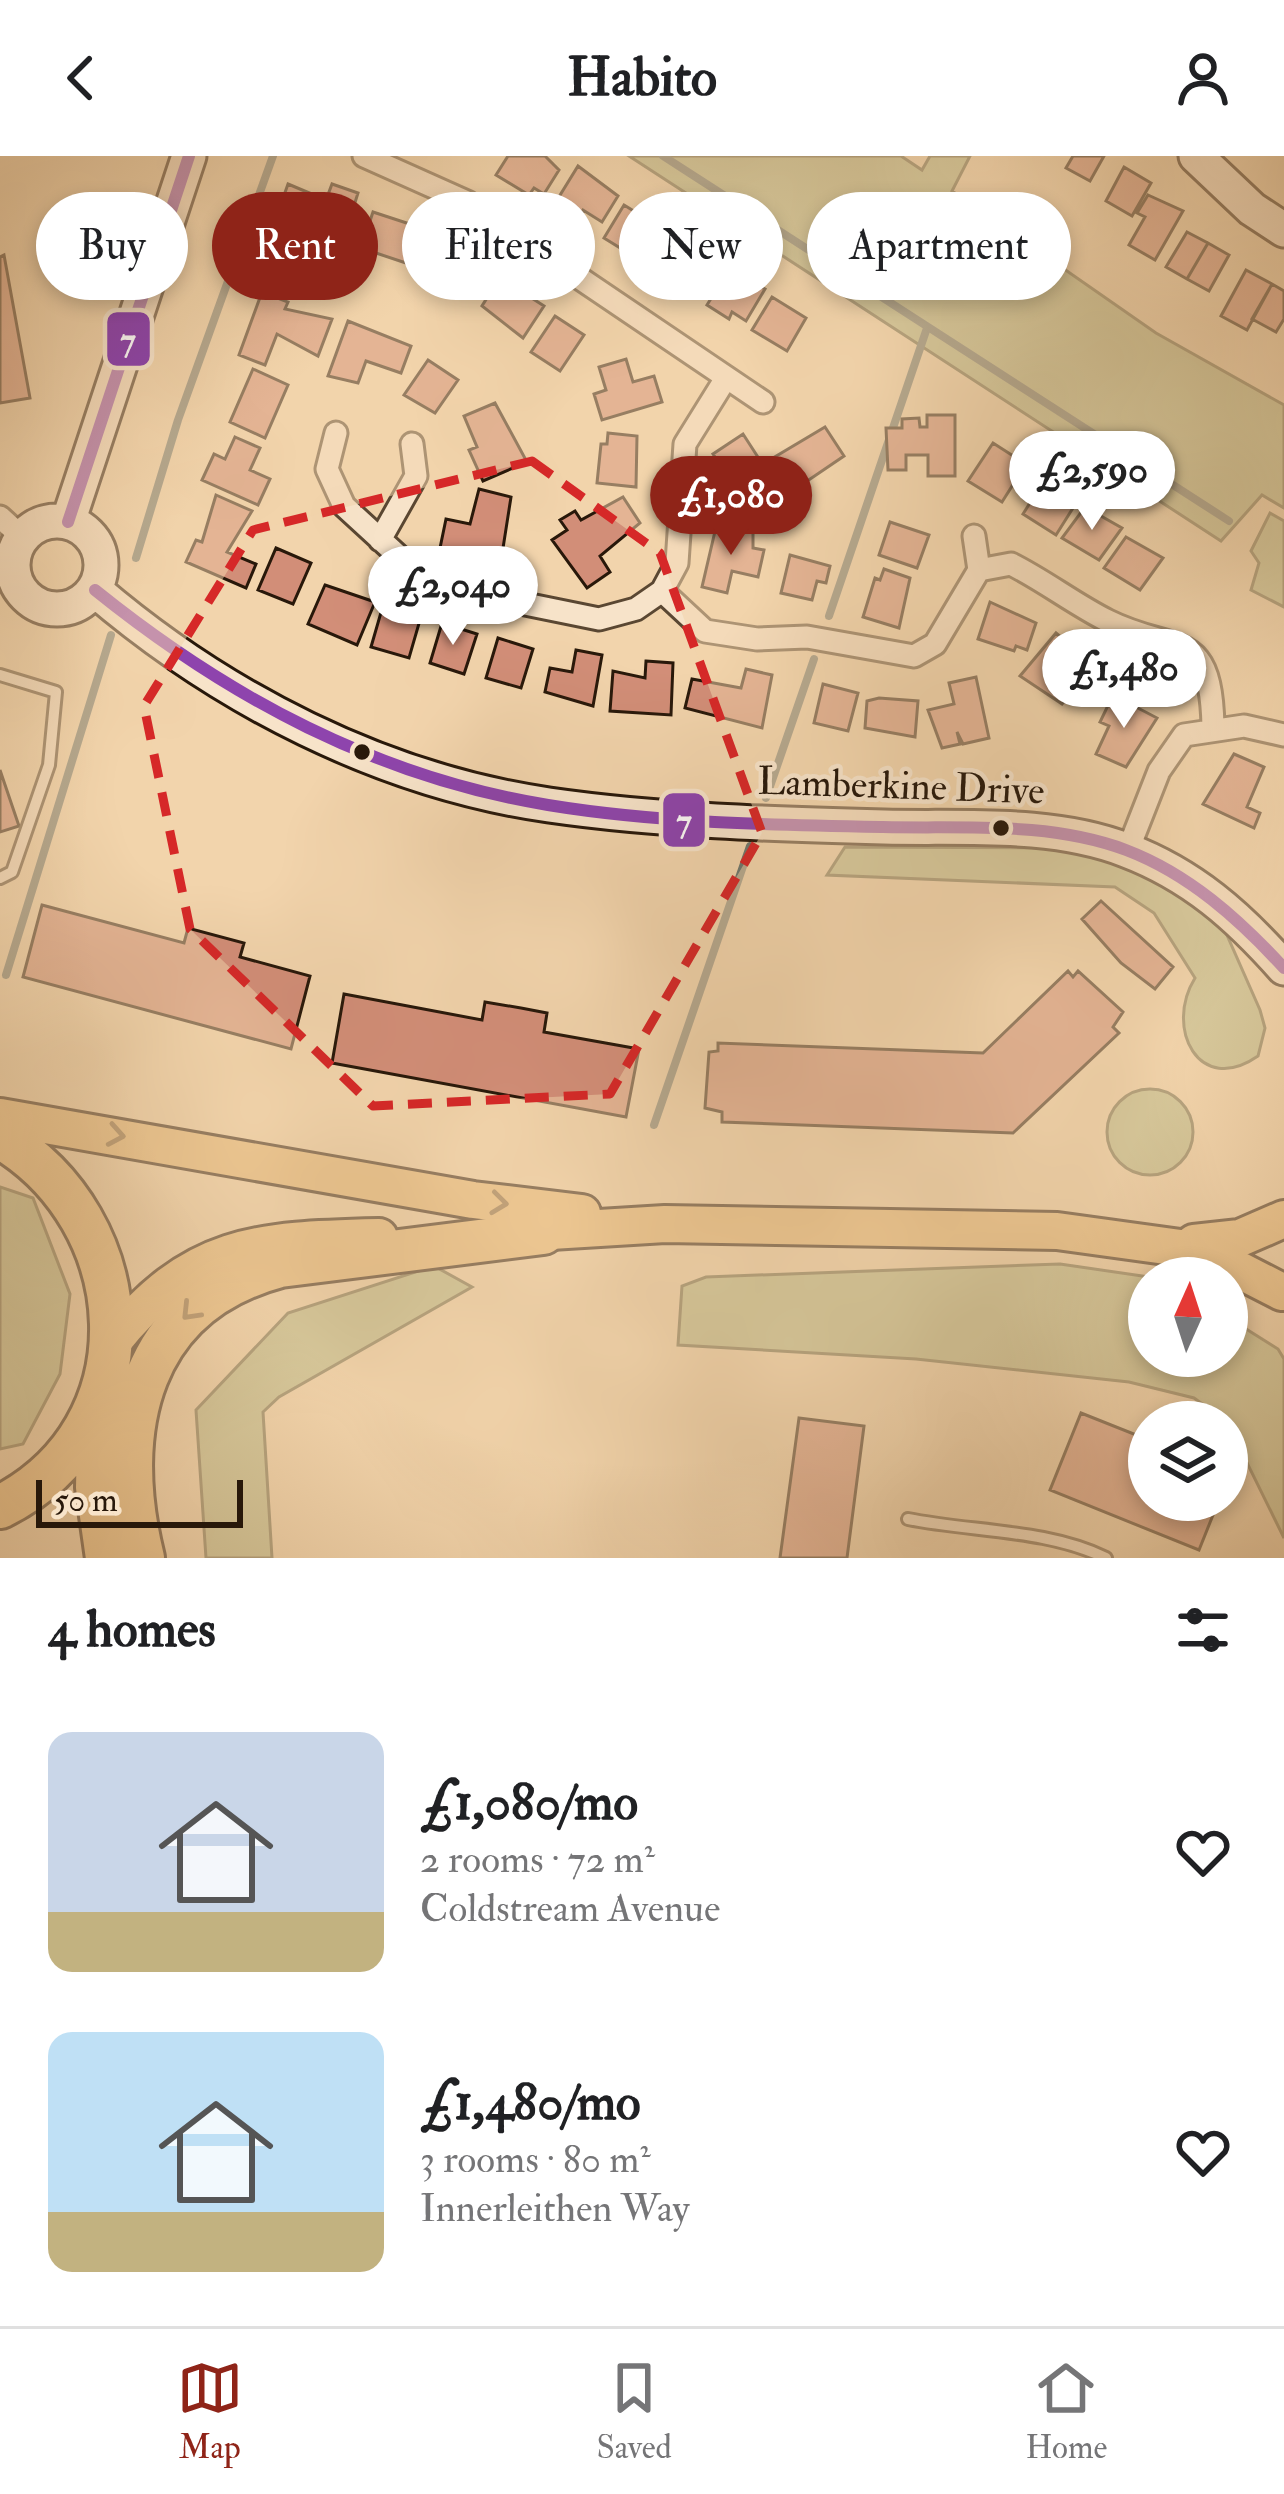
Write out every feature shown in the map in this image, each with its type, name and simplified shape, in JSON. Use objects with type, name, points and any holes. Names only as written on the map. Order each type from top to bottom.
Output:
[{"type":"highway","points":[[0,1137],[46,1170],[84,1218],[107,1276],[108,1359],[96,1453],[107,1558]]},
{"type":"highway","points":[[138,1538],[132,1442],[142,1389],[166,1339],[209,1293],[239,1276],[280,1266],[543,1233]]},
{"type":"highway","points":[[0,1507],[32,1486],[72,1445],[108,1359]]},
{"type":"main road","points":[[0,1117],[473,1200],[665,1224]]},
{"type":"main road","points":[[108,1359],[164,1286],[230,1249],[271,1240],[543,1233],[665,1224],[1015,1229],[1172,1244],[1240,1238],[1284,1220]]},
{"type":"main road","points":[[1283,1294],[1278,1257],[1284,1237]]},
{"type":"main road","points":[[1172,1244],[1230,1262],[1283,1294]]},
{"type":"street","points":[[68,523],[189,156]]},
{"type":"street","points":[[364,156],[467,202],[764,402]]},
{"type":"street","points":[[1196,156],[1252,209],[1284,230]]},
{"type":"street","points":[[336,434],[327,469],[344,506],[417,573],[466,592],[599,619],[636,609],[662,591],[676,563],[685,444],[726,378]]},
{"type":"street","points":[[380,540],[410,496],[416,476],[412,444]]},
{"type":"street","points":[[68,523],[91,536],[98,550],[95,590],[73,607],[36,605],[19,590],[12,569],[11,527],[68,523]]},
{"type":"street","points":[[662,591],[705,631],[757,639],[807,637],[914,656],[935,644],[979,570],[974,536]]},
{"type":"street","points":[[979,570],[1011,564],[1117,626],[1179,641],[1209,679],[1213,727]]},
{"type":"street","name":"Lamberkine Drive","points":[[95,590],[159,645],[273,712],[404,767],[543,804],[674,820],[1052,832],[1128,850],[1206,891],[1284,968]]},
{"type":"street","points":[[1128,850],[1159,771],[1184,735],[1213,727],[1244,726],[1284,735]]},
{"type":"lane","points":[[0,675],[56,692],[49,765],[12,872],[0,878]]},
{"type":"lane","points":[[908,1519],[973,1532],[998,1530],[1106,1558]]},
{"type":"highlighted area","points":[[532,461],[660,553],[762,833],[610,1094],[373,1106],[190,929],[144,706],[253,530]]},
{"type":"green space","points":[[629,156],[901,156],[922,170],[930,156],[970,156],[953,192],[807,192],[807,272],[783,256],[783,192],[684,192]]},
{"type":"green space","points":[[1071,274],[1156,333],[1284,405],[1284,508],[1262,495],[1221,541],[850,300],[1071,300]]},
{"type":"green space","points":[[1270,513],[1284,521],[1284,607],[1251,590],[1259,563],[1251,551]]},
{"type":"green space","points":[[845,847],[1075,848],[1178,888],[1226,933],[1265,1028],[1258,1056],[1219,1068],[1204,1063],[1193,1051],[1183,1017],[1195,978],[1154,913],[1115,887],[827,875]]},
{"type":"green space","points":[[1150,1089],[1181,1101],[1193,1132],[1181,1163],[1150,1175],[1119,1163],[1107,1132],[1119,1101]]},
{"type":"green space","points":[[0,1187],[33,1198],[70,1294],[60,1374],[23,1444],[0,1449]]},
{"type":"green space","points":[[1060,1264],[1128,1274],[1128,1377],[1248,1377],[1248,1330],[1278,1349],[1284,1359],[1284,1538],[1248,1465],[1248,1401],[1198,1401],[1129,1382],[916,1359],[678,1345],[682,1286],[706,1277]]},
{"type":"green space","points":[[434,1266],[472,1287],[279,1397],[263,1412],[272,1558],[206,1558],[196,1410],[288,1313]]},
{"type":"building","points":[[508,156],[545,156],[559,170],[545,192],[534,188],[524,192],[496,175]]},
{"type":"building","points":[[1073,156],[1104,156],[1090,181],[1066,168]]},
{"type":"building","points":[[578,166],[618,196],[602,222],[595,218],[595,192],[562,192]]},
{"type":"building","points":[[1124,167],[1151,183],[1132,216],[1106,201]]},
{"type":"building","points":[[332,184],[355,192],[329,192]]},
{"type":"building","points":[[1148,195],[1183,211],[1155,260],[1129,245],[1145,217],[1137,213]]},
{"type":"building","points":[[619,213],[619,247],[604,238]]},
{"type":"building","points":[[378,214],[402,221],[402,262],[378,254]]},
{"type":"building","points":[[1187,232],[1208,243],[1187,279],[1166,267]]},
{"type":"building","points":[[1208,243],[1229,255],[1209,291],[1187,279]]},
{"type":"building","points":[[4,255],[30,398],[0,403],[0,257]]},
{"type":"building","points":[[1246,270],[1272,284],[1247,330],[1221,316]]},
{"type":"building","points":[[1272,284],[1284,291],[1284,319],[1276,332],[1252,319]]},
{"type":"building","points":[[259,300],[283,300],[288,302],[285,309],[332,319],[318,356],[277,334],[265,365],[239,355]]},
{"type":"building","points":[[486,300],[535,300],[544,306],[523,338],[482,306]]},
{"type":"building","points":[[710,300],[758,300],[746,321],[732,312],[729,319],[707,305]]},
{"type":"building","points":[[770,300],[806,318],[787,351],[752,330]]},
{"type":"building","points":[[555,316],[584,335],[560,371],[531,352]]},
{"type":"building","points":[[348,321],[411,346],[401,373],[366,361],[358,383],[328,376]]},
{"type":"building","points":[[626,359],[633,382],[654,376],[662,402],[602,420],[594,394],[606,390],[599,367]]},
{"type":"building","points":[[428,360],[458,380],[435,413],[404,395]]},
{"type":"building","points":[[253,369],[288,385],[265,438],[230,422]]},
{"type":"building","points":[[495,403],[527,462],[483,481],[469,450],[477,447],[464,416]]},
{"type":"building","points":[[927,415],[955,415],[955,476],[928,476],[928,455],[906,455],[906,470],[888,470],[886,428],[902,428],[902,419],[919,418],[920,427],[927,427]]},
{"type":"building","points":[[825,427],[844,456],[794,490],[773,458]]},
{"type":"building","points":[[608,433],[637,436],[636,487],[597,483],[601,444],[607,444]]},
{"type":"building","points":[[743,434],[765,468],[736,488],[713,454]]},
{"type":"building","points":[[235,437],[260,448],[250,470],[270,479],[258,505],[202,480],[214,454],[225,459]]},
{"type":"building","points":[[993,443],[1026,464],[1002,502],[968,481]]},
{"type":"building","points":[[1042,484],[1078,500],[1056,535],[1023,514]]},
{"type":"building","points":[[479,489],[511,497],[501,561],[440,548],[446,519],[470,524]]},
{"type":"building","points":[[216,495],[252,511],[227,552],[256,564],[246,588],[186,562],[196,540],[202,542]]},
{"type":"building","points":[[623,497],[640,523],[600,556],[610,572],[587,588],[552,540],[567,530],[560,520],[575,511],[581,520]]},
{"type":"building","points":[[1085,507],[1122,528],[1099,560],[1062,538]]},
{"type":"building","points":[[890,522],[929,535],[917,568],[879,555]]},
{"type":"building","points":[[716,527],[741,533],[753,529],[753,548],[764,550],[758,577],[732,571],[727,593],[702,587]]},
{"type":"building","points":[[1126,537],[1163,558],[1140,590],[1104,568]]},
{"type":"building","points":[[276,548],[311,563],[293,604],[258,590]]},
{"type":"building","points":[[790,555],[830,566],[826,583],[817,581],[812,600],[781,593]]},
{"type":"building","points":[[884,569],[910,578],[899,628],[863,617],[875,578],[880,580]]},
{"type":"building","points":[[325,585],[375,602],[357,645],[308,624]]},
{"type":"building","points":[[384,602],[422,613],[409,658],[371,647]]},
{"type":"building","points":[[990,602],[1036,623],[1027,650],[1016,646],[1014,651],[978,639]]},
{"type":"building","points":[[442,623],[477,634],[464,674],[430,663]]},
{"type":"building","points":[[1056,633],[1077,651],[1063,668],[1080,682],[1062,704],[1020,676]]},
{"type":"building","points":[[498,638],[533,649],[521,688],[486,678]]},
{"type":"building","points":[[576,650],[602,655],[593,706],[545,692],[550,668],[572,672]]},
{"type":"building","points":[[646,661],[673,663],[671,715],[610,711],[613,671],[645,678]]},
{"type":"building","points":[[746,669],[772,675],[762,728],[685,708],[692,679],[741,688]]},
{"type":"building","points":[[976,677],[989,738],[963,744],[957,732],[960,744],[942,748],[928,710],[954,704],[949,683]]},
{"type":"building","points":[[823,684],[858,693],[848,731],[814,723]]},
{"type":"building","points":[[1113,695],[1157,718],[1126,767],[1096,754],[1109,726],[1100,722]]},
{"type":"building","points":[[867,701],[918,701],[915,737],[865,728]]},
{"type":"building","points":[[1234,754],[1264,767],[1247,807],[1260,813],[1254,828],[1203,804]]},
{"type":"building","points":[[0,770],[19,826],[0,832]]},
{"type":"building","points":[[1101,901],[1173,967],[1155,989],[1121,963],[1082,919]]},
{"type":"building","points":[[42,905],[184,943],[188,928],[244,943],[240,957],[310,976],[291,1049],[23,977]]},
{"type":"building","points":[[1068,971],[1073,977],[1078,971],[1123,1012],[1113,1027],[1119,1033],[1013,1133],[722,1122],[722,1112],[705,1108],[709,1052],[718,1051],[718,1043],[983,1053]]},
{"type":"building","points":[[344,994],[482,1020],[485,1002],[521,1008],[547,1013],[544,1032],[639,1049],[626,1117],[332,1063]]},
{"type":"building","points":[[1081,1413],[1128,1432],[1128,1521],[1211,1521],[1199,1550],[1050,1490]]},
{"type":"building","points":[[799,1418],[864,1426],[847,1558],[780,1558]]},
{"type":"waterway","points":[[136,558],[178,420],[273,156]]},
{"type":"waterway","points":[[663,156],[1229,521]]},
{"type":"waterway","points":[[829,616],[927,328]]},
{"type":"waterway","points":[[6,975],[111,635]]},
{"type":"waterway","points":[[766,798],[814,659]]},
{"type":"waterway","points":[[654,1125],[750,846]]},
{"type":"transit line","name":"7","points":[[68,522],[189,156]]},
{"type":"transit line","name":"7","points":[[95,590],[252,698],[365,753],[424,775],[548,805],[631,816],[1067,834],[1126,850],[1171,872],[1231,915],[1284,968]]}]
